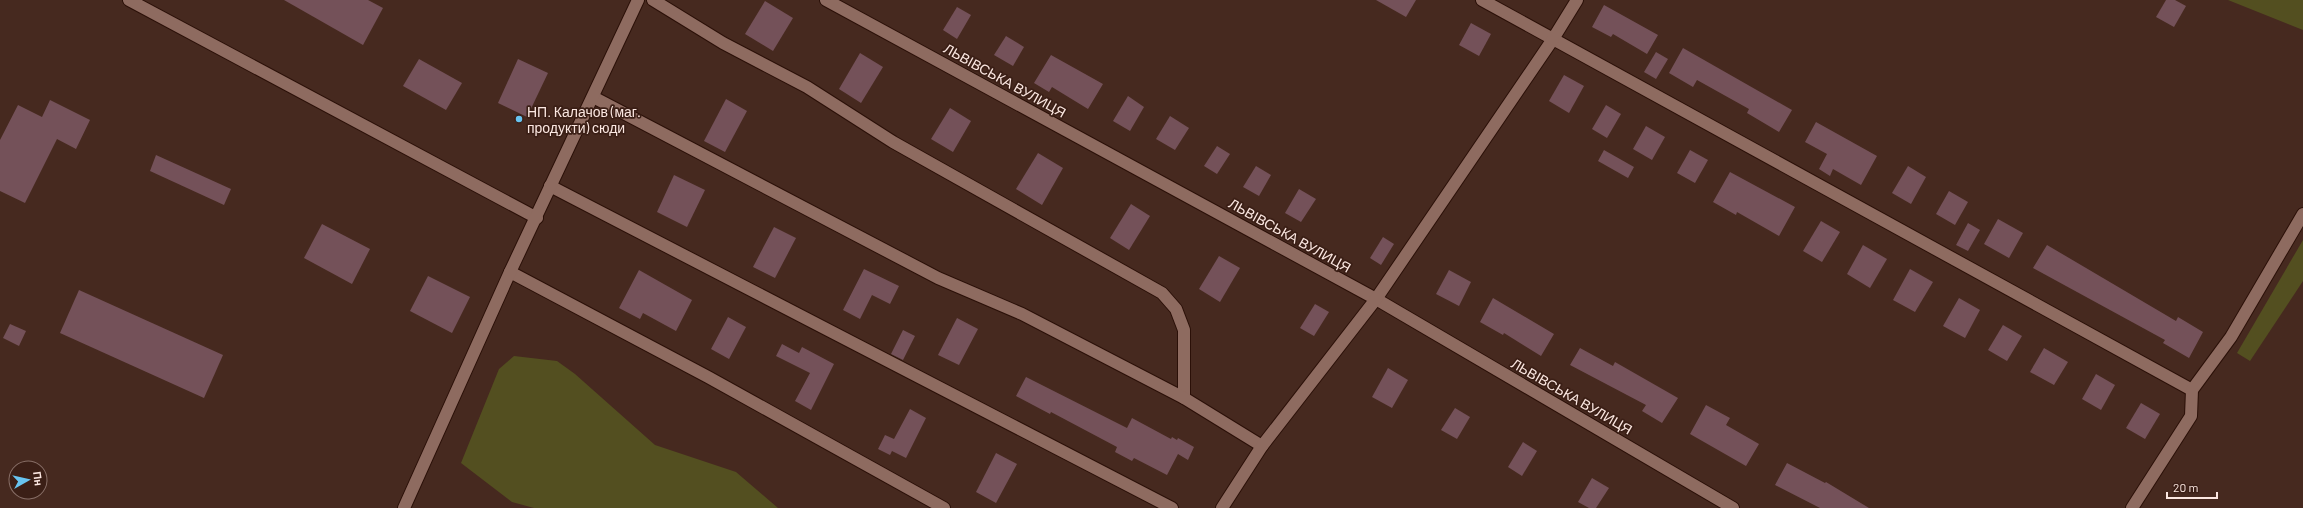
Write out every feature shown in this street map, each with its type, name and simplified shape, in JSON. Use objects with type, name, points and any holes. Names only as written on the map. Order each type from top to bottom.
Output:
[{"type":"street","points":[[129,0],[536,218]]},
{"type":"street","points":[[404,508],[510,272],[638,0]]},
{"type":"street","points":[[653,0],[723,43],[807,87],[893,142],[1162,293],[1176,309],[1184,330],[1184,398]]},
{"type":"street","name":"ЛЬВІВСЬКА ВУЛИЦЯ","points":[[826,0],[1376,299],[1733,508]]},
{"type":"street","points":[[1482,0],[2192,390]]},
{"type":"street","points":[[1222,508],[1262,446],[1376,299],[1553,39],[1577,0]]},
{"type":"street","points":[[593,96],[938,278],[1022,314],[1184,398],[1262,446]]},
{"type":"street","points":[[550,186],[1172,508]]},
{"type":"street","points":[[2132,508],[2191,416],[2192,390],[2231,337],[2303,214]]},
{"type":"street","points":[[510,272],[708,377],[944,508]]},
{"type":"shaded area","points":[[2228,0],[2303,0],[2303,30]]},
{"type":"shaded area","points":[[2303,240],[2303,281],[2250,361],[2237,353]]},
{"type":"shaded area","points":[[514,356],[557,361],[575,374],[655,445],[736,472],[778,508],[534,508],[512,502],[461,463],[499,369]]},
{"type":"building","points":[[284,0],[368,0],[383,8],[363,45]]},
{"type":"building","points":[[1376,0],[1416,0],[1406,17]]},
{"type":"building","points":[[2166,0],[2175,0],[2186,6],[2174,27],[2156,17]]},
{"type":"building","points":[[765,1],[793,18],[773,51],[745,34]]},
{"type":"building","points":[[1604,5],[1658,35],[1647,54],[1613,34],[1611,37],[1592,27]]},
{"type":"building","points":[[957,7],[971,15],[957,39],[943,30]]},
{"type":"building","points":[[1471,23],[1491,34],[1479,56],[1459,45]]},
{"type":"building","points":[[1006,36],[1024,47],[1013,66],[994,55]]},
{"type":"building","points":[[1683,48],[1792,110],[1779,132],[1747,113],[1749,109],[1697,80],[1693,87],[1669,73]]},
{"type":"building","points":[[1656,52],[1668,59],[1656,79],[1644,72]]},
{"type":"building","points":[[860,53],[883,67],[861,103],[839,89]]},
{"type":"building","points":[[1051,55],[1103,84],[1088,109],[1052,87],[1049,92],[1034,83]]},
{"type":"building","points":[[419,59],[462,83],[446,110],[403,86]]},
{"type":"building","points":[[518,59],[548,73],[527,117],[498,103]]},
{"type":"building","points":[[1564,75],[1584,86],[1569,113],[1549,101]]},
{"type":"building","points":[[1128,96],[1144,107],[1130,131],[1113,121]]},
{"type":"building","points":[[726,99],[747,111],[725,152],[704,141]]},
{"type":"building","points":[[50,100],[90,120],[76,149],[57,139],[25,203],[0,191],[0,140],[18,105],[42,117]]},
{"type":"building","points":[[1606,105],[1621,114],[1607,138],[1592,129]]},
{"type":"building","points":[[950,108],[971,121],[953,152],[931,139]]},
{"type":"building","points":[[1170,116],[1189,128],[1175,150],[1156,139]]},
{"type":"building","points":[[1816,122],[1877,156],[1861,185],[1833,169],[1830,176],[1819,169],[1827,154],[1805,142]]},
{"type":"building","points":[[1646,126],[1665,137],[1652,160],[1633,149]]},
{"type":"building","points":[[1217,146],[1230,154],[1217,174],[1204,166]]},
{"type":"building","points":[[1604,150],[1634,167],[1628,178],[1598,161]]},
{"type":"building","points":[[1690,150],[1708,160],[1695,183],[1677,173]]},
{"type":"building","points":[[1038,153],[1063,168],[1042,205],[1016,189]]},
{"type":"building","points":[[156,155],[231,189],[224,205],[150,171]]},
{"type":"building","points":[[1256,166],[1271,175],[1259,196],[1243,187]]},
{"type":"building","points":[[1908,166],[1926,177],[1911,204],[1892,193]]},
{"type":"building","points":[[1730,172],[1795,207],[1779,236],[1737,212],[1736,215],[1713,202]]},
{"type":"building","points":[[674,175],[705,190],[687,227],[657,212]]},
{"type":"building","points":[[1299,189],[1316,199],[1301,222],[1285,213]]},
{"type":"building","points":[[1949,191],[1968,202],[1955,225],[1936,214]]},
{"type":"building","points":[[1131,204],[1150,216],[1129,250],[1110,238]]},
{"type":"building","points":[[1998,219],[2023,233],[2009,258],[1984,244]]},
{"type":"building","points":[[1821,221],[1840,232],[1822,262],[1803,251]]},
{"type":"building","points":[[1968,223],[1980,230],[1968,251],[1956,245]]},
{"type":"building","points":[[322,224],[370,249],[352,284],[304,258]]},
{"type":"building","points":[[774,227],[796,238],[775,278],[753,267]]},
{"type":"building","points":[[1383,237],[1394,244],[1381,265],[1370,258]]},
{"type":"building","points":[[1863,245],[1887,259],[1870,288],[1847,274]]},
{"type":"building","points":[[2047,245],[2176,321],[2178,317],[2203,332],[2189,358],[2163,343],[2165,340],[2033,268]]},
{"type":"building","points":[[1219,256],[1240,268],[1220,302],[1199,289]]},
{"type":"building","points":[[864,269],[899,286],[890,304],[872,295],[860,319],[843,310]]},
{"type":"building","points":[[1910,269],[1933,282],[1915,312],[1893,300]]},
{"type":"building","points":[[639,270],[692,300],[676,331],[643,313],[640,319],[619,308]]},
{"type":"building","points":[[1449,270],[1471,282],[1459,306],[1436,294]]},
{"type":"building","points":[[428,276],[470,297],[452,333],[410,311]]},
{"type":"building","points":[[79,290],[223,355],[204,398],[60,333]]},
{"type":"building","points":[[1493,298],[1554,334],[1541,356],[1504,333],[1503,335],[1480,322]]},
{"type":"building","points":[[1959,298],[1980,310],[1965,338],[1943,326]]},
{"type":"building","points":[[1315,304],[1329,312],[1314,336],[1300,328]]},
{"type":"building","points":[[728,317],[746,327],[729,359],[711,349]]},
{"type":"building","points":[[957,318],[978,329],[959,365],[938,355]]},
{"type":"building","points":[[10,324],[26,331],[19,346],[3,338]]},
{"type":"building","points":[[2003,325],[2022,336],[2007,361],[1988,350]]},
{"type":"building","points":[[903,330],[915,336],[903,360],[891,354]]},
{"type":"building","points":[[782,344],[799,353],[802,347],[834,364],[811,410],[795,401],[810,373],[776,356]]},
{"type":"building","points":[[1580,348],[1613,366],[1615,362],[1678,398],[1662,423],[1642,411],[1646,405],[1570,365]]},
{"type":"building","points":[[2044,348],[2068,362],[2054,385],[2030,372]]},
{"type":"building","points":[[1388,368],[1408,380],[1392,408],[1372,397]]},
{"type":"building","points":[[2096,374],[2115,385],[2101,410],[2082,399]]},
{"type":"building","points":[[1026,377],[1127,428],[1132,418],[1171,439],[1172,437],[1177,440],[1178,438],[1194,447],[1188,460],[1178,454],[1167,475],[1134,458],[1132,461],[1115,452],[1117,447],[1051,412],[1050,414],[1016,396]]},
{"type":"building","points":[[2141,403],[2160,414],[2145,439],[2126,428]]},
{"type":"building","points":[[1706,405],[1730,418],[1726,425],[1759,444],[1746,466],[1690,434]]},
{"type":"building","points":[[1455,408],[1470,417],[1457,439],[1441,430]]},
{"type":"building","points":[[910,409],[926,418],[906,458],[892,451],[890,455],[878,449],[885,435],[894,439]]},
{"type":"building","points":[[1523,442],[1537,451],[1522,476],[1508,467]]},
{"type":"building","points":[[996,453],[1017,464],[996,503],[976,492]]},
{"type":"building","points":[[1787,463],[1825,483],[1826,482],[1869,508],[1820,508],[1775,485]]},
{"type":"building","points":[[1592,478],[1609,488],[1596,508],[1589,508],[1578,502]]},
{"type":"place","name":"НП. Калачов (маг. продукти) сюди","points":[[519,119]]}]
